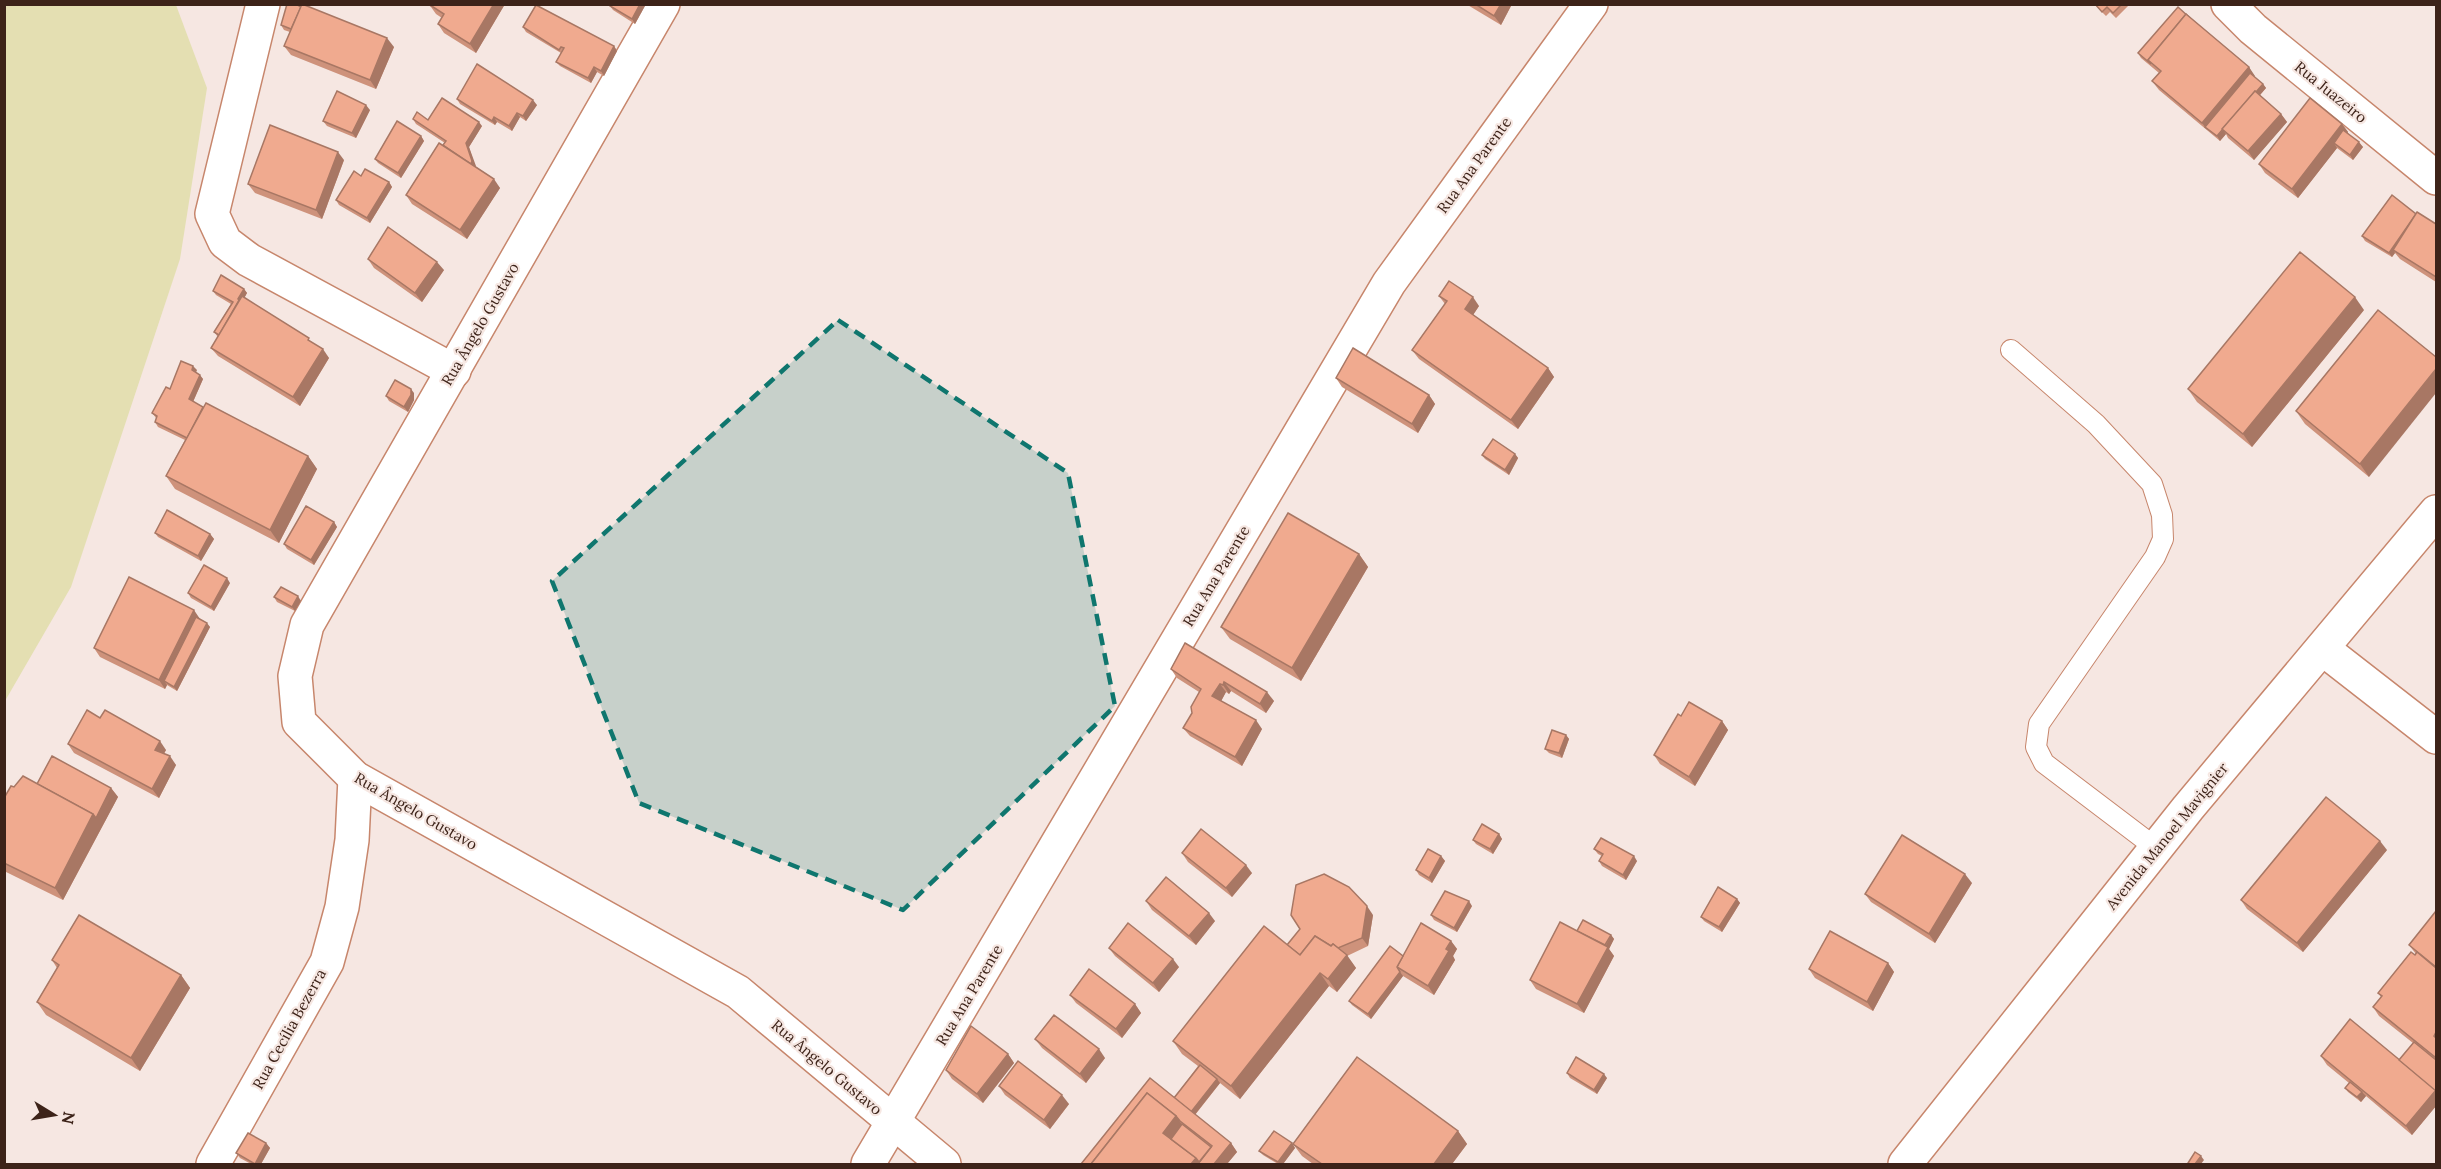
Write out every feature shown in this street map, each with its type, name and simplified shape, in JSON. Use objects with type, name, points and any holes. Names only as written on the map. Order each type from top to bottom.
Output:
[{"type":"street","points":[[263,4],[212,214],[225,242],[249,260],[454,371]]},
{"type":"street","name":"Rua Ângelo Gustavo","points":[[663,4],[307,625],[295,675],[299,722],[355,778],[738,992],[821,1059],[893,1124],[944,1164]]},
{"type":"street","name":"Rua Ana Parente","points":[[868,1164],[1389,283],[1591,4]]},
{"type":"street","name":"Rua Juazeiro","points":[[2228,4],[2253,29],[2436,178]]},
{"type":"street","name":"Avenida Manoel Mavignier","points":[[1905,1164],[2156,848],[2436,512]]},
{"type":"street","points":[[2323,649],[2436,737]]},
{"type":"street","name":"Rua Cecília Bezerra","points":[[213,1164],[327,962],[342,907],[352,840],[355,778]]},
{"type":"lane","points":[[2011,350],[2096,424],[2152,484],[2162,514],[2163,539],[2155,557],[2039,724],[2036,747],[2044,763],[2156,848]]},
{"type":"highlighted area","points":[[838,320],[1068,473],[1115,706],[903,910],[639,803],[552,581]]},
{"type":"shaded area","points":[[5,4],[176,5],[207,88],[180,259],[71,587],[5,701]]},
{"type":"building","points":[[287,4],[296,4],[301,7],[291,29],[281,25]]},
{"type":"building","points":[[302,4],[387,38],[370,80],[284,46]]},
{"type":"building","points":[[430,4],[494,4],[470,44],[438,24],[444,14]]},
{"type":"building","points":[[611,4],[640,4],[632,19],[610,6]]},
{"type":"building","points":[[1475,4],[1501,4],[1494,16]]},
{"type":"building","points":[[2095,4],[2122,4],[2113,13],[2107,7],[2102,12]]},
{"type":"building","points":[[536,5],[614,46],[601,71],[594,67],[588,78],[556,62],[564,48],[561,47],[559,50],[523,27]]},
{"type":"building","points":[[2178,7],[2186,14],[2148,60],[2151,64],[2138,53]]},
{"type":"building","points":[[2186,14],[2249,67],[2202,123],[2152,81],[2161,71],[2148,60]]},
{"type":"building","points":[[477,64],[533,100],[523,116],[517,113],[509,126],[494,117],[492,121],[457,99]]},
{"type":"building","points":[[2250,73],[2263,84],[2217,136],[2205,127]]},
{"type":"building","points":[[337,91],[366,105],[352,133],[323,121]]},
{"type":"building","points":[[2255,91],[2281,114],[2248,151],[2222,129]]},
{"type":"building","points":[[442,98],[479,122],[466,143],[471,164],[443,145],[446,141],[413,119],[417,112],[428,120]]},
{"type":"building","points":[[2310,98],[2342,124],[2292,189],[2259,164]]},
{"type":"building","points":[[397,121],[421,136],[398,173],[375,159]]},
{"type":"building","points":[[270,125],[338,152],[316,210],[248,184]]},
{"type":"building","points":[[2343,130],[2359,142],[2350,155],[2334,143]]},
{"type":"building","points":[[439,143],[494,179],[460,230],[406,195]]},
{"type":"building","points":[[365,169],[389,182],[367,218],[336,200],[354,171],[361,176]]},
{"type":"building","points":[[2392,195],[2416,214],[2389,253],[2362,236]]},
{"type":"building","points":[[2417,212],[2436,224],[2436,277],[2393,250]]},
{"type":"building","points":[[388,227],[437,262],[415,293],[368,259]]},
{"type":"building","points":[[2300,252],[2355,297],[2243,434],[2188,389]]},
{"type":"building","points":[[221,275],[244,289],[219,335],[214,332],[233,302],[213,291]]},
{"type":"building","points":[[1449,281],[1473,297],[1465,309],[1548,368],[1511,420],[1412,350],[1447,301],[1439,296]]},
{"type":"building","points":[[242,296],[323,349],[293,397],[211,348]]},
{"type":"building","points":[[2378,310],[2436,357],[2436,369],[2360,464],[2296,411]]},
{"type":"building","points":[[1353,348],[1429,395],[1412,424],[1336,378]]},
{"type":"building","points":[[181,361],[193,366],[192,370],[200,375],[189,399],[203,407],[187,438],[155,422],[157,416],[152,413],[166,387],[170,389]]},
{"type":"building","points":[[395,380],[411,389],[411,395],[404,407],[386,396]]},
{"type":"building","points":[[206,403],[308,456],[270,530],[166,476]]},
{"type":"building","points":[[1493,439],[1515,454],[1505,470],[1482,455]]},
{"type":"building","points":[[306,506],[334,522],[311,560],[284,544]]},
{"type":"building","points":[[167,510],[210,534],[198,556],[155,533]]},
{"type":"building","points":[[1288,513],[1359,554],[1292,668],[1221,627]]},
{"type":"building","points":[[204,565],[227,578],[211,607],[188,593]]},
{"type":"building","points":[[129,577],[194,610],[159,680],[94,648]]},
{"type":"building","points":[[281,587],[298,596],[292,607],[274,597]]},
{"type":"building","points":[[196,617],[207,623],[174,687],[164,681]]},
{"type":"building","points":[[1185,643],[1267,692],[1260,704],[1224,682],[1212,696],[1256,720],[1235,757],[1183,728],[1192,713],[1191,707],[1201,689],[1171,669]]},
{"type":"building","points":[[1689,702],[1722,721],[1689,777],[1654,755],[1678,714],[1681,716]]},
{"type":"building","points":[[87,710],[100,718],[105,710],[160,741],[155,750],[170,756],[152,789],[68,744]]},
{"type":"building","points":[[1552,730],[1566,735],[1559,753],[1545,749]]},
{"type":"building","points":[[52,756],[111,788],[96,818],[93,814],[37,784]]},
{"type":"building","points":[[23,776],[93,814],[55,888],[4,863],[4,798],[11,786],[14,787]]},
{"type":"building","points":[[2326,797],[2380,841],[2297,943],[2241,900]]},
{"type":"building","points":[[1482,824],[1499,834],[1490,849],[1473,840]]},
{"type":"building","points":[[1201,829],[1246,865],[1226,888],[1182,853]]},
{"type":"building","points":[[1902,835],[1965,874],[1929,934],[1865,894]]},
{"type":"building","points":[[1601,838],[1634,856],[1623,875],[1599,861],[1603,854],[1594,849]]},
{"type":"building","points":[[1428,849],[1441,856],[1429,878],[1416,870]]},
{"type":"building","points":[[1324,874],[1349,887],[1367,906],[1362,938],[1338,948],[1315,936],[1300,955],[1287,945],[1300,929],[1291,915],[1296,885]]},
{"type":"building","points":[[1166,877],[1209,913],[1189,936],[1146,901]]},
{"type":"building","points":[[1718,887],[1737,899],[1719,927],[1701,917]]},
{"type":"building","points":[[1445,891],[1469,901],[1454,928],[1431,915]]},
{"type":"building","points":[[2436,911],[2436,967],[2409,945]]},
{"type":"building","points":[[79,915],[181,975],[131,1058],[37,1002],[59,965],[52,960]]},
{"type":"building","points":[[1583,920],[1611,935],[1605,945],[1577,931]]},
{"type":"building","points":[[1560,922],[1608,947],[1577,1004],[1530,980]]},
{"type":"building","points":[[1128,923],[1173,959],[1153,983],[1109,948]]},
{"type":"building","points":[[1421,923],[1451,941],[1446,949],[1449,951],[1428,986],[1397,967]]},
{"type":"building","points":[[1264,926],[1300,955],[1315,936],[1331,946],[1333,944],[1347,955],[1328,979],[1320,973],[1231,1086],[1173,1041]]},
{"type":"building","points":[[1830,931],[1888,963],[1867,1002],[1809,969]]},
{"type":"building","points":[[1390,946],[1403,956],[1397,967],[1400,972],[1368,1014],[1349,1001]]},
{"type":"building","points":[[2411,952],[2415,955],[2417,952],[2436,968],[2435,1057],[2373,1007],[2382,996],[2378,993]]},
{"type":"building","points":[[1089,969],[1135,1004],[1116,1029],[1070,995]]},
{"type":"building","points":[[1054,1015],[1099,1049],[1080,1074],[1035,1039]]},
{"type":"building","points":[[2350,1019],[2436,1090],[2406,1126],[2321,1056]]},
{"type":"building","points":[[971,1026],[1008,1054],[977,1094],[946,1070]]},
{"type":"building","points":[[2414,1042],[2436,1060],[2436,1091],[2399,1060]]},
{"type":"building","points":[[1357,1057],[1458,1131],[1434,1164],[1322,1164],[1293,1144]]},
{"type":"building","points":[[1576,1057],[1604,1074],[1594,1090],[1567,1073]]},
{"type":"building","points":[[1018,1061],[1062,1095],[1044,1120],[999,1086]]},
{"type":"building","points":[[1200,1065],[1217,1079],[1191,1112],[1174,1098]]},
{"type":"building","points":[[1150,1078],[1231,1143],[1214,1164],[1198,1164],[1212,1146],[1147,1093],[1091,1164],[1081,1164]]},
{"type":"building","points":[[2350,1082],[2362,1092],[2357,1097],[2345,1088]]},
{"type":"building","points":[[1147,1093],[1176,1116],[1163,1133],[1196,1158],[1191,1164],[1091,1164]]},
{"type":"building","points":[[1182,1124],[1211,1147],[1199,1162],[1171,1139]]},
{"type":"building","points":[[1274,1131],[1292,1143],[1278,1162],[1259,1151]]},
{"type":"building","points":[[248,1133],[266,1143],[255,1164],[236,1153]]},
{"type":"building","points":[[2195,1152],[2201,1156],[2195,1164],[2188,1163]]}]
